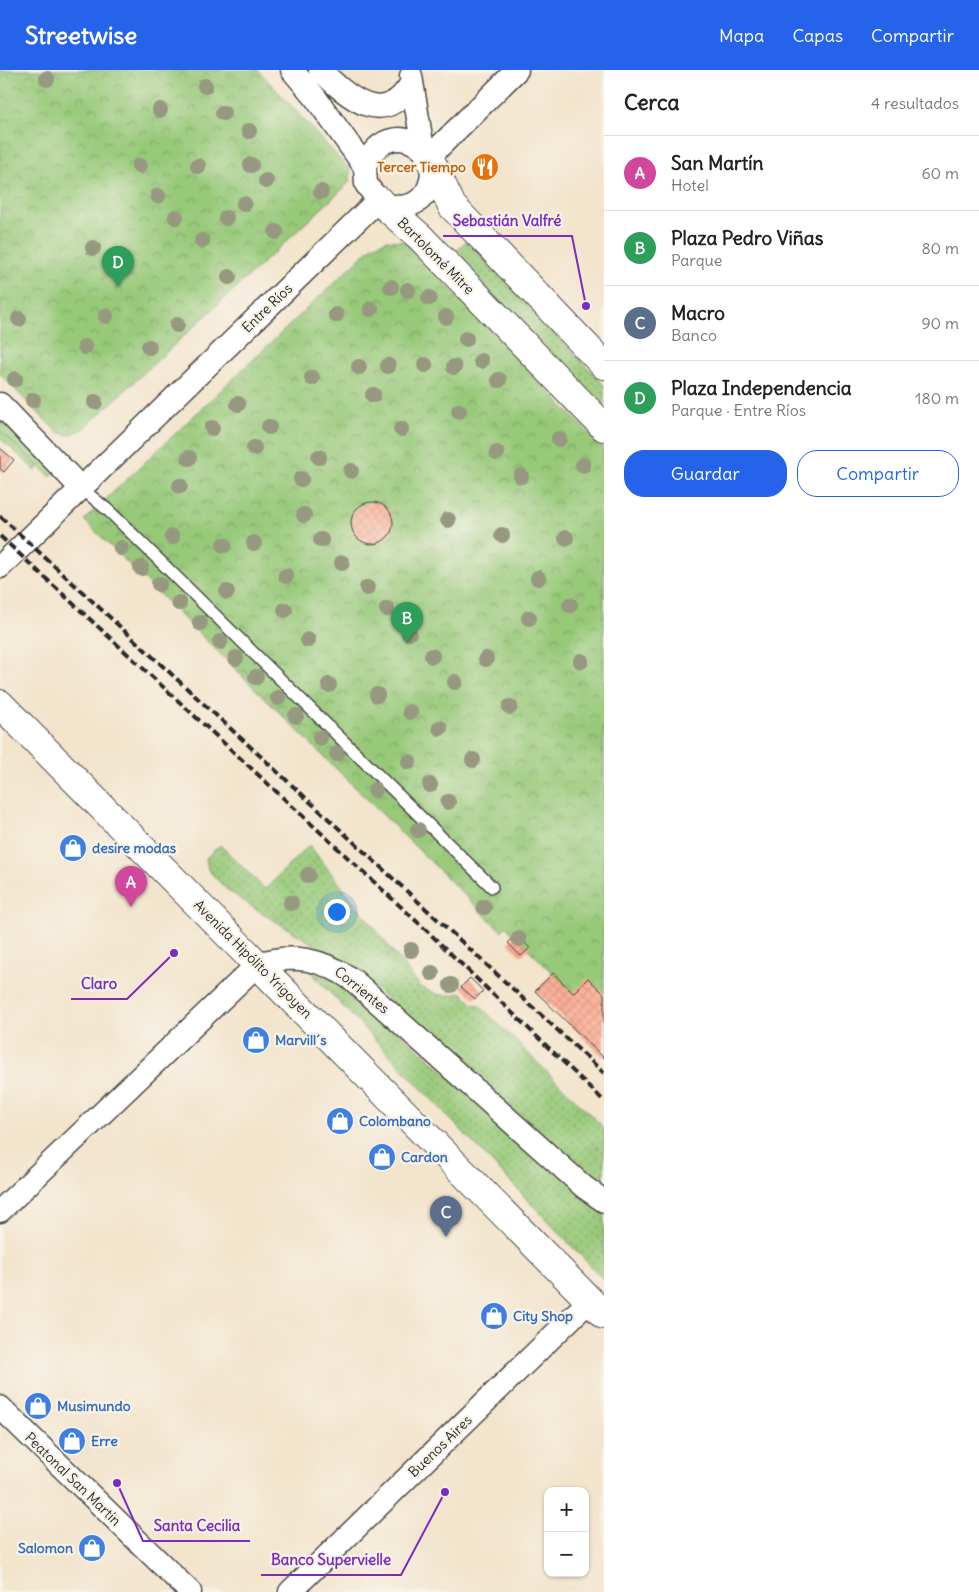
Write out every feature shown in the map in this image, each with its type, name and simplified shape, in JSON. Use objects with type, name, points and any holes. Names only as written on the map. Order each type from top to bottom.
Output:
[{"type":"main road","points":[[426,153],[452,206],[604,365]]},
{"type":"main road","name":"Bartolomé Mitre","points":[[378,200],[420,237],[604,427]]},
{"type":"main road","name":"Avenida Hipólito Yrigoyen","points":[[0,704],[597,1307]]},
{"type":"street","name":"Bartolomé Mitre","points":[[292,70],[315,97],[365,167],[366,184],[378,200]]},
{"type":"street","points":[[320,70],[354,99],[363,105],[374,106],[386,106],[399,100],[411,76]]},
{"type":"street","points":[[426,153],[517,70]]},
{"type":"street","points":[[378,200],[395,207],[403,207],[421,198],[430,186],[433,176],[426,153],[411,76]]},
{"type":"street","points":[[365,167],[375,149],[394,139],[404,139],[426,153]]},
{"type":"street","name":"Entre Ríos","points":[[0,567],[378,200]]},
{"type":"street","points":[[0,404],[82,488]]},
{"type":"street","name":"Corrientes","points":[[0,1211],[258,964],[280,957],[306,960],[331,966],[347,976],[370,994],[584,1187],[604,1201]]},
{"type":"street","name":"Buenos Aires","points":[[290,1592],[597,1307]]},
{"type":"street","name":"Peatonal San Martín","points":[[0,1407],[190,1592]]},
{"type":"lane","points":[[82,488],[109,511],[492,887]]},
{"type":"green space","points":[[0,70],[258,70],[350,170],[350,180],[347,185],[82,430],[69,435],[57,432],[0,374]]},
{"type":"green space","points":[[387,240],[403,241],[409,246],[604,449],[604,994],[573,993],[506,927],[501,931],[84,520],[373,246]]},
{"type":"green space","points":[[466,241],[604,385],[604,410],[453,254]]},
{"type":"green space","points":[[0,420],[56,470],[51,477],[0,431]]},
{"type":"green space","points":[[0,431],[38,465],[36,471],[0,438]]},
{"type":"green space","points":[[220,845],[265,889],[309,845],[420,986],[440,995],[461,992],[474,1005],[478,1004],[604,1128],[604,1191],[351,967],[226,889],[208,870],[206,858]]},
{"type":"green space","points":[[314,973],[343,984],[604,1209],[604,1280],[315,977]]},
{"type":"building","points":[[0,448],[14,460],[4,472],[0,469]]},
{"type":"building","points":[[376,502],[384,505],[390,511],[393,523],[390,535],[384,541],[368,544],[360,541],[354,535],[351,519],[354,511],[360,505]]},
{"type":"building","points":[[516,934],[530,948],[521,956],[508,943]]},
{"type":"building","points":[[553,973],[573,993],[588,978],[604,994],[604,1058],[535,991]]},
{"type":"building","points":[[470,978],[483,991],[475,999],[461,987]]},
{"type":"railway","points":[[0,516],[604,1073]]},
{"type":"railway","points":[[0,536],[426,930],[604,1101]]},
{"type":"place","name":"Tercer Tiempo","points":[[485,167]]},
{"type":"place","name":"Plaza Independencia","points":[[118,287]]},
{"type":"place","name":"Sebastián Valfré","points":[[586,306]]},
{"type":"place","name":"Plaza Pedro Viñas","points":[[407,643]]},
{"type":"place","name":"desire modas","points":[[73,848]]},
{"type":"place","name":"San Martín","points":[[131,907]]},
{"type":"place","name":"Claro","points":[[174,953]]},
{"type":"place","name":"Marvill´s","points":[[256,1040]]},
{"type":"place","name":"Colombano","points":[[340,1121]]},
{"type":"place","name":"Cardon","points":[[382,1157]]},
{"type":"place","name":"Macro","points":[[446,1237]]},
{"type":"place","name":"City Shop","points":[[494,1316]]},
{"type":"place","name":"Musimundo","points":[[38,1406]]},
{"type":"place","name":"Erre","points":[[72,1441]]},
{"type":"place","name":"Santa Cecilia","points":[[117,1483]]},
{"type":"place","name":"Banco Supervielle","points":[[445,1492]]},
{"type":"place","name":"Salomon","points":[[92,1548]]}]
